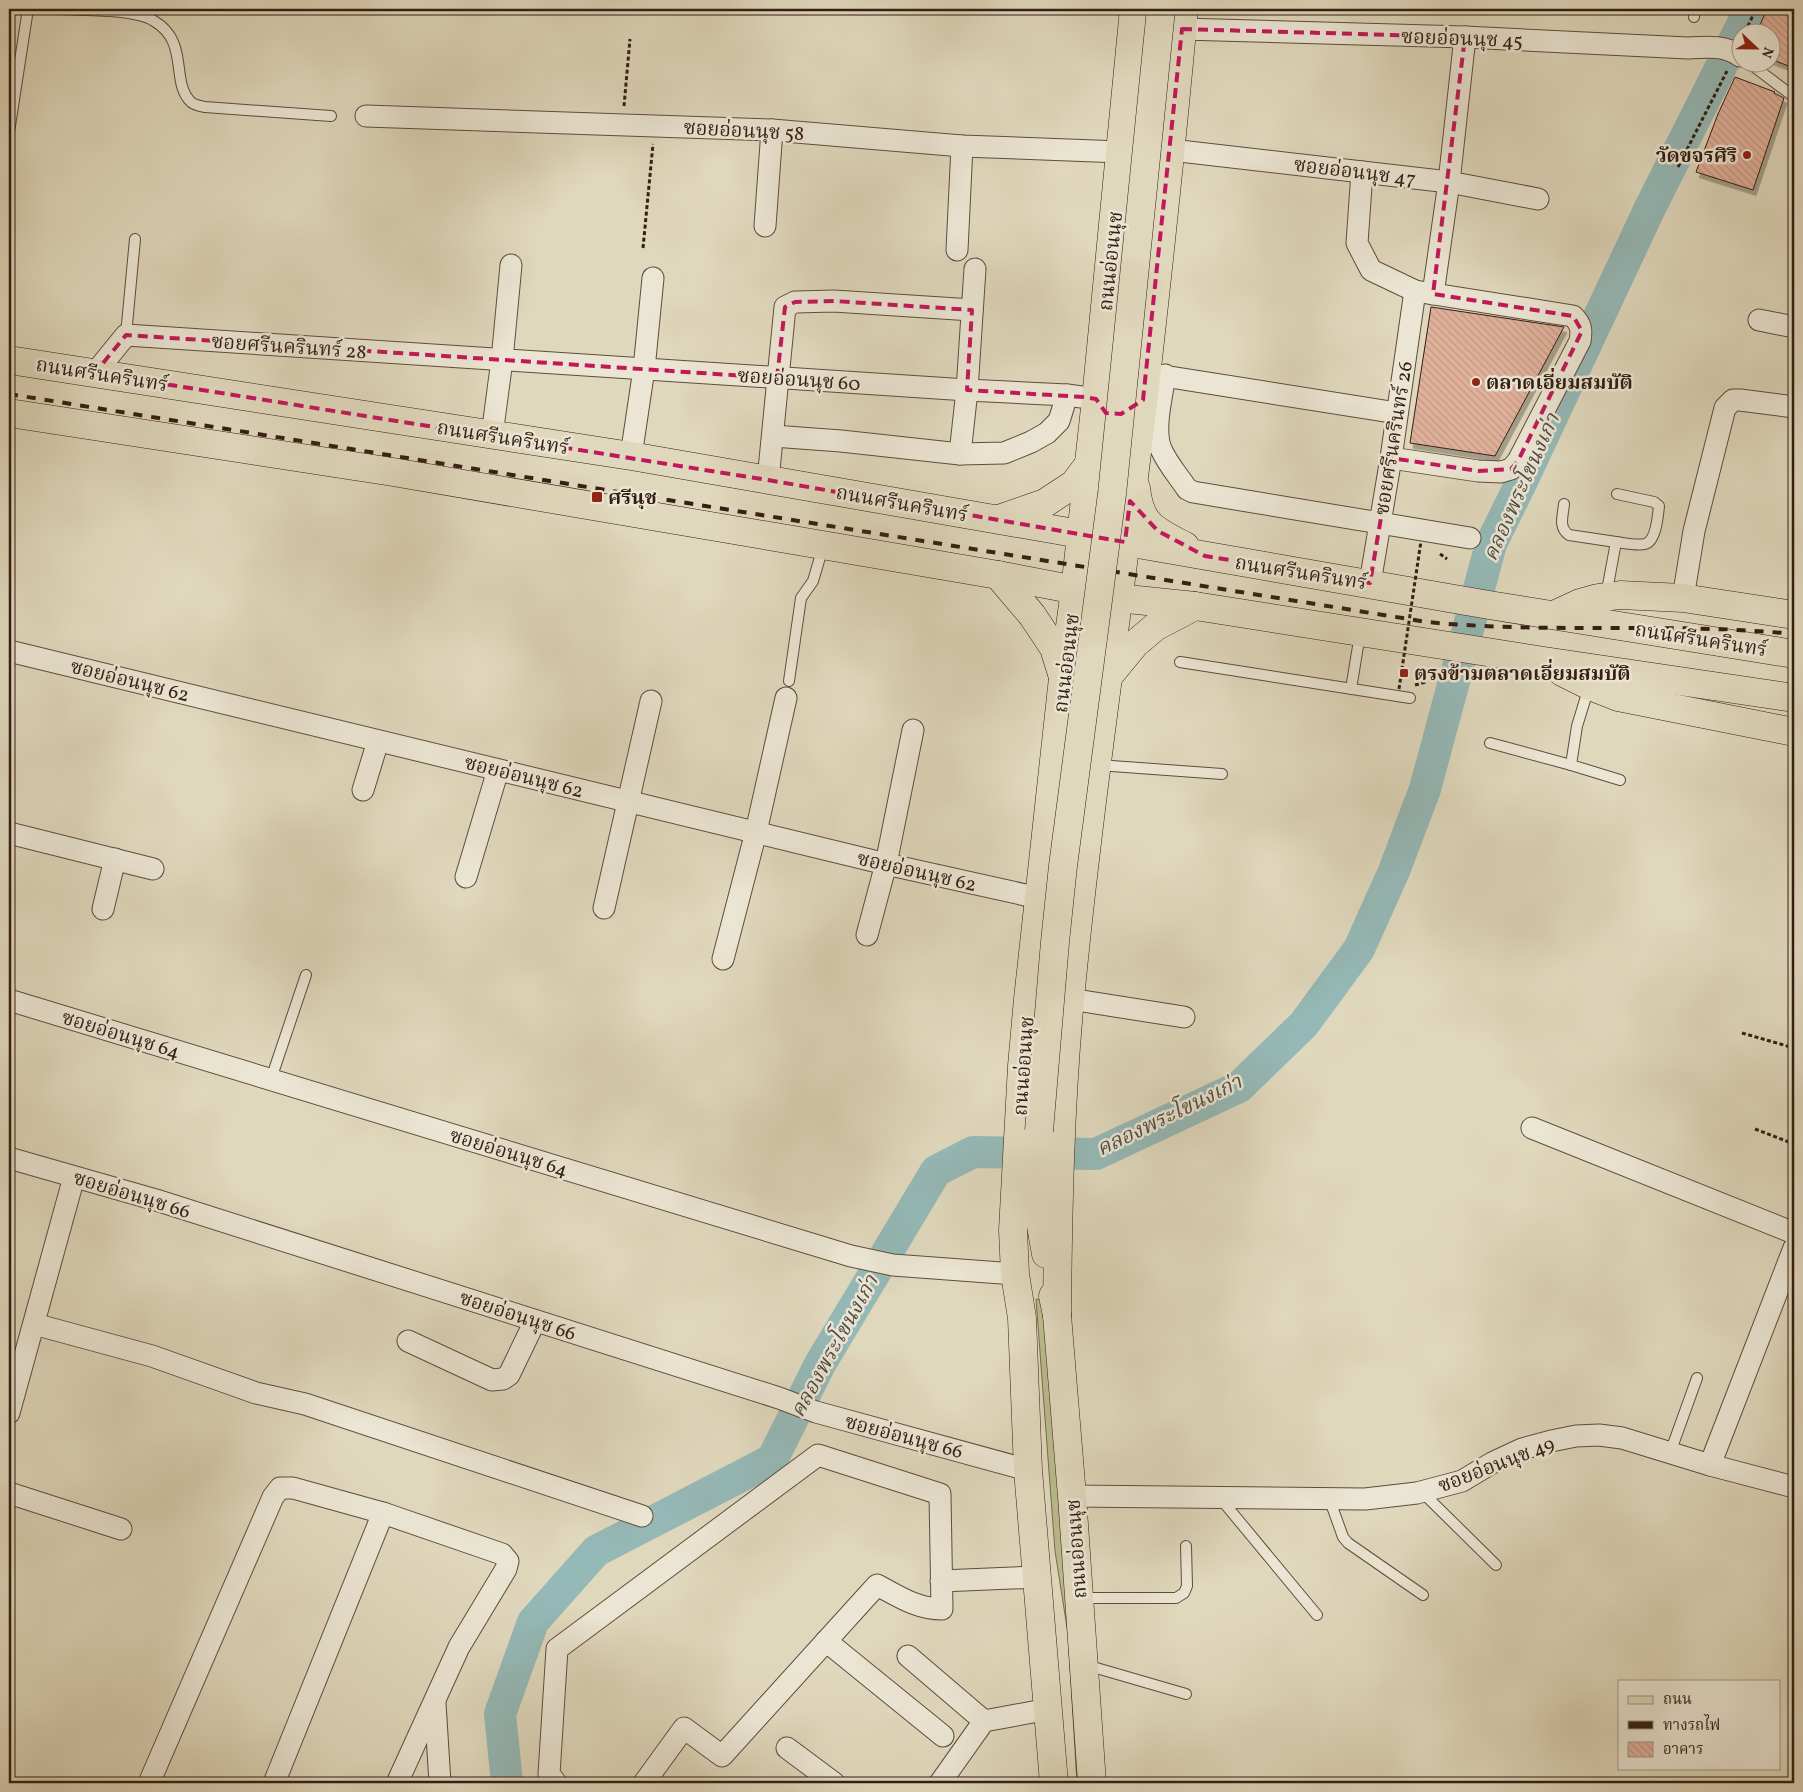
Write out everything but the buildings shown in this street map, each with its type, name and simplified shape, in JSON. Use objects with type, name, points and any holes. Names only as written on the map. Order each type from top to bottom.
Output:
[{"type":"main road","name":"ถนนอ่อนนุช","points":[[1054,1783],[1028,1470],[1022,1318],[1015,1274],[1013,1230],[1022,1066],[1063,678],[1075,590],[1096,399],[1134,9]]},
{"type":"main road","name":"ถนนอ่อนนุช","points":[[1022,1318],[1036,1197],[1041,1095],[1063,866],[1112,494],[1160,9]]},
{"type":"main road","name":"ถนนอ่อนนุช","points":[[1056,1315],[1065,1064],[1070,999],[1097,758],[1143,400],[1155,374],[1171,150],[1183,19]]},
{"type":"main road","name":"ถนนศรีนครินทร์","points":[[9,360],[631,456],[1080,535],[1794,654]]},
{"type":"main road","points":[[1096,399],[1102,409],[1112,415],[1126,412],[1143,400]]},
{"type":"main road","points":[[9,413],[393,472],[998,575],[1118,598],[1195,606],[1483,652],[1794,698]]},
{"type":"main road","points":[[997,519],[1045,503],[1074,484],[1089,464]]},
{"type":"main road","points":[[1134,472],[1138,504],[1142,515],[1149,524],[1169,538],[1205,556]]},
{"type":"main road","points":[[998,575],[1032,615],[1054,648],[1063,678]]},
{"type":"main road","points":[[1554,615],[1580,603],[1606,596],[1620,595],[1683,598],[1794,615]]},
{"type":"main road","points":[[1107,678],[1135,644],[1155,627],[1195,606]]},
{"type":"main road","points":[[1544,661],[1590,686],[1618,697],[1794,732]]},
{"type":"main road","points":[[1056,745],[1066,732],[1078,728],[1089,734],[1097,758]]},
{"type":"main road","name":"ถนนอ่อนนุช","points":[[1036,1197],[1056,1315],[1080,1598],[1092,1783]]},
{"type":"street","name":"ซอยอ่อนนุช 45","points":[[1183,19],[1465,37],[1688,48],[1730,53]]},
{"type":"street","name":"ซอยศรีนครินทร์ 26","points":[[1370,584],[1397,413],[1449,182],[1465,37]]},
{"type":"street","name":"ซอยอ่อนนุช 58","points":[[366,116],[772,130],[962,146],[1121,152]]},
{"type":"street","points":[[765,226],[772,130]]},
{"type":"street","points":[[957,250],[962,146]]},
{"type":"street","name":"ซอยอ่อนนุช 47","points":[[1171,150],[1449,182],[1538,199]]},
{"type":"street","points":[[1362,172],[1357,243],[1371,270],[1424,293],[1572,316],[1578,322],[1582,331],[1580,341],[1518,461],[1511,469],[1501,472],[1478,470],[1391,458]]},
{"type":"street","points":[[492,435],[502,360],[511,265]]},
{"type":"street","points":[[960,454],[967,390],[975,269]]},
{"type":"street","points":[[631,456],[644,369],[653,278]]},
{"type":"street","points":[[768,480],[785,307],[795,302],[834,300],[972,310]]},
{"type":"street","points":[[1759,320],[1794,327]]},
{"type":"street","points":[[95,373],[126,335]]},
{"type":"street","name":"ซอยศรีนครินทร์ 28","points":[[126,335],[502,360]]},
{"type":"street","name":"ซอยอ่อนนุช 60","points":[[502,360],[1067,395],[1096,399]]},
{"type":"street","points":[[1397,413],[1155,374],[1159,441],[1162,450],[1187,489],[1193,492],[1470,538]]},
{"type":"street","points":[[773,436],[841,441],[960,454],[1004,453],[1047,433],[1059,421],[1067,395]]},
{"type":"street","points":[[1683,598],[1694,531],[1725,408],[1733,400],[1794,407]]},
{"type":"street","name":"ซอยอ่อนนุช 62","points":[[9,651],[886,864],[1039,898]]},
{"type":"street","points":[[723,959],[756,832],[787,690]]},
{"type":"street","points":[[604,908],[651,701]]},
{"type":"street","points":[[867,935],[886,864],[913,730]]},
{"type":"street","points":[[364,790],[378,741]]},
{"type":"street","points":[[466,877],[498,770]]},
{"type":"street","points":[[9,834],[153,868]]},
{"type":"street","points":[[103,909],[115,859]]},
{"type":"street","points":[[1070,999],[1184,1017]]},
{"type":"street","name":"ซอยอ่อนนุช 64","points":[[9,1000],[850,1256],[893,1265],[1015,1274]]},
{"type":"street","points":[[1532,1128],[1794,1234]]},
{"type":"street","name":"ซอยอ่อนนุช 66","points":[[9,1158],[156,1200],[779,1398],[816,1412],[1028,1470]]},
{"type":"street","points":[[9,1413],[74,1177]]},
{"type":"street","points":[[1710,1465],[1794,1248]]},
{"type":"street","points":[[408,1341],[492,1380],[503,1379],[509,1374],[535,1321]]},
{"type":"street","points":[[34,1324],[152,1356],[256,1393],[305,1404],[642,1516]]},
{"type":"street","name":"ซอยอ่อนนุช 49","points":[[1072,1496],[1365,1499],[1421,1492],[1462,1481],[1492,1463],[1522,1449],[1576,1436],[1599,1435],[1622,1438],[1710,1465],[1794,1486]]},
{"type":"street","points":[[556,1783],[549,1774],[558,1649],[818,1455],[940,1494],[942,1609],[930,1609],[917,1605],[877,1585],[722,1756],[684,1728],[644,1783]]},
{"type":"street","points":[[149,1783],[272,1497],[280,1488],[293,1488],[383,1513],[502,1554],[508,1561],[506,1569],[459,1647],[397,1783]]},
{"type":"street","points":[[9,1494],[121,1529]]},
{"type":"street","points":[[274,1783],[383,1513]]},
{"type":"street","points":[[941,1581],[1037,1577]]},
{"type":"street","points":[[826,1641],[943,1736]]},
{"type":"street","points":[[908,1656],[984,1721]]},
{"type":"street","points":[[435,1700],[440,1783]]},
{"type":"street","points":[[940,1783],[984,1721],[1049,1709]]},
{"type":"street","points":[[787,1748],[834,1783]]},
{"type":"lane","points":[[9,132],[28,9]]},
{"type":"lane","points":[[59,9],[130,13],[153,20],[168,32],[178,54],[185,94],[192,103],[205,107],[332,116]]},
{"type":"lane","points":[[1760,72],[1794,97]]},
{"type":"lane","points":[[126,335],[134,239]]},
{"type":"lane","points":[[1564,504],[1562,526],[1563,530],[1569,535],[1646,544],[1651,540],[1659,506],[1654,502],[1617,494]]},
{"type":"lane","points":[[1606,596],[1616,542]]},
{"type":"lane","points":[[787,690],[801,598],[812,580],[824,546]]},
{"type":"lane","points":[[1351,689],[1360,633]]},
{"type":"lane","points":[[1180,662],[1410,698]]},
{"type":"lane","points":[[1571,765],[1577,726],[1590,686]]},
{"type":"lane","points":[[1490,743],[1620,780]]},
{"type":"lane","points":[[1097,758],[1222,774]]},
{"type":"lane","points":[[271,1079],[306,975]]},
{"type":"lane","points":[[1670,1453],[1697,1378]]},
{"type":"lane","points":[[1421,1492],[1496,1565]]},
{"type":"lane","points":[[1220,1497],[1317,1614]]},
{"type":"lane","points":[[1329,1498],[1343,1537],[1348,1543],[1423,1595]]},
{"type":"lane","points":[[1080,1598],[1176,1598],[1184,1593],[1187,1586],[1186,1546]]},
{"type":"lane","points":[[1085,1664],[1186,1694]]},
{"type":"path","points":[[1750,22],[1756,9]]},
{"type":"path","points":[[622,124],[630,39]]},
{"type":"path","points":[[1678,167],[1730,64]]},
{"type":"path","points":[[643,248],[655,126]]},
{"type":"path","points":[[1400,689],[1421,541]]},
{"type":"path","points":[[1742,1033],[1794,1048]]},
{"type":"path","points":[[1755,1129],[1794,1144]]},
{"type":"highlighted area","points":[[1182,29],[1465,37],[1433,294],[1573,316],[1582,331],[1518,461],[1511,469],[1478,471],[1391,458],[1370,583],[1205,556],[1158,531],[1130,501],[1125,542],[768,480],[95,373],[126,335],[777,378],[785,307],[795,302],[834,301],[972,310],[967,390],[1084,397],[1096,399],[1106,413],[1121,414],[1143,400]]},
{"type":"green space","points":[[1036,1299],[1042,1300],[1065,1554],[1077,1783],[1068,1634],[1055,1551]]},
{"type":"waterway","name":"คลองพระโขนงเก่า","points":[[507,1783],[500,1714],[533,1622],[596,1551],[772,1460],[820,1364],[936,1171],[973,1152],[1096,1154],[1239,1087],[1304,1024],[1359,949],[1394,871],[1425,789],[1491,544],[1649,210],[1750,9]]},
{"type":"railway","points":[[9,394],[1427,622],[1519,627],[1702,629],[1794,634]]},
{"type":"place","name":"วัดขจรศิริ","points":[[1747,155]]},
{"type":"place","name":"ตลาดเอี่ยมสมบัติ","points":[[1476,382]]},
{"type":"place","name":"ศรีนุช","points":[[597,497]]},
{"type":"place","name":"ตรงข้ามตลาดเอี่ยมสมบัติ","points":[[1404,673]]}]
